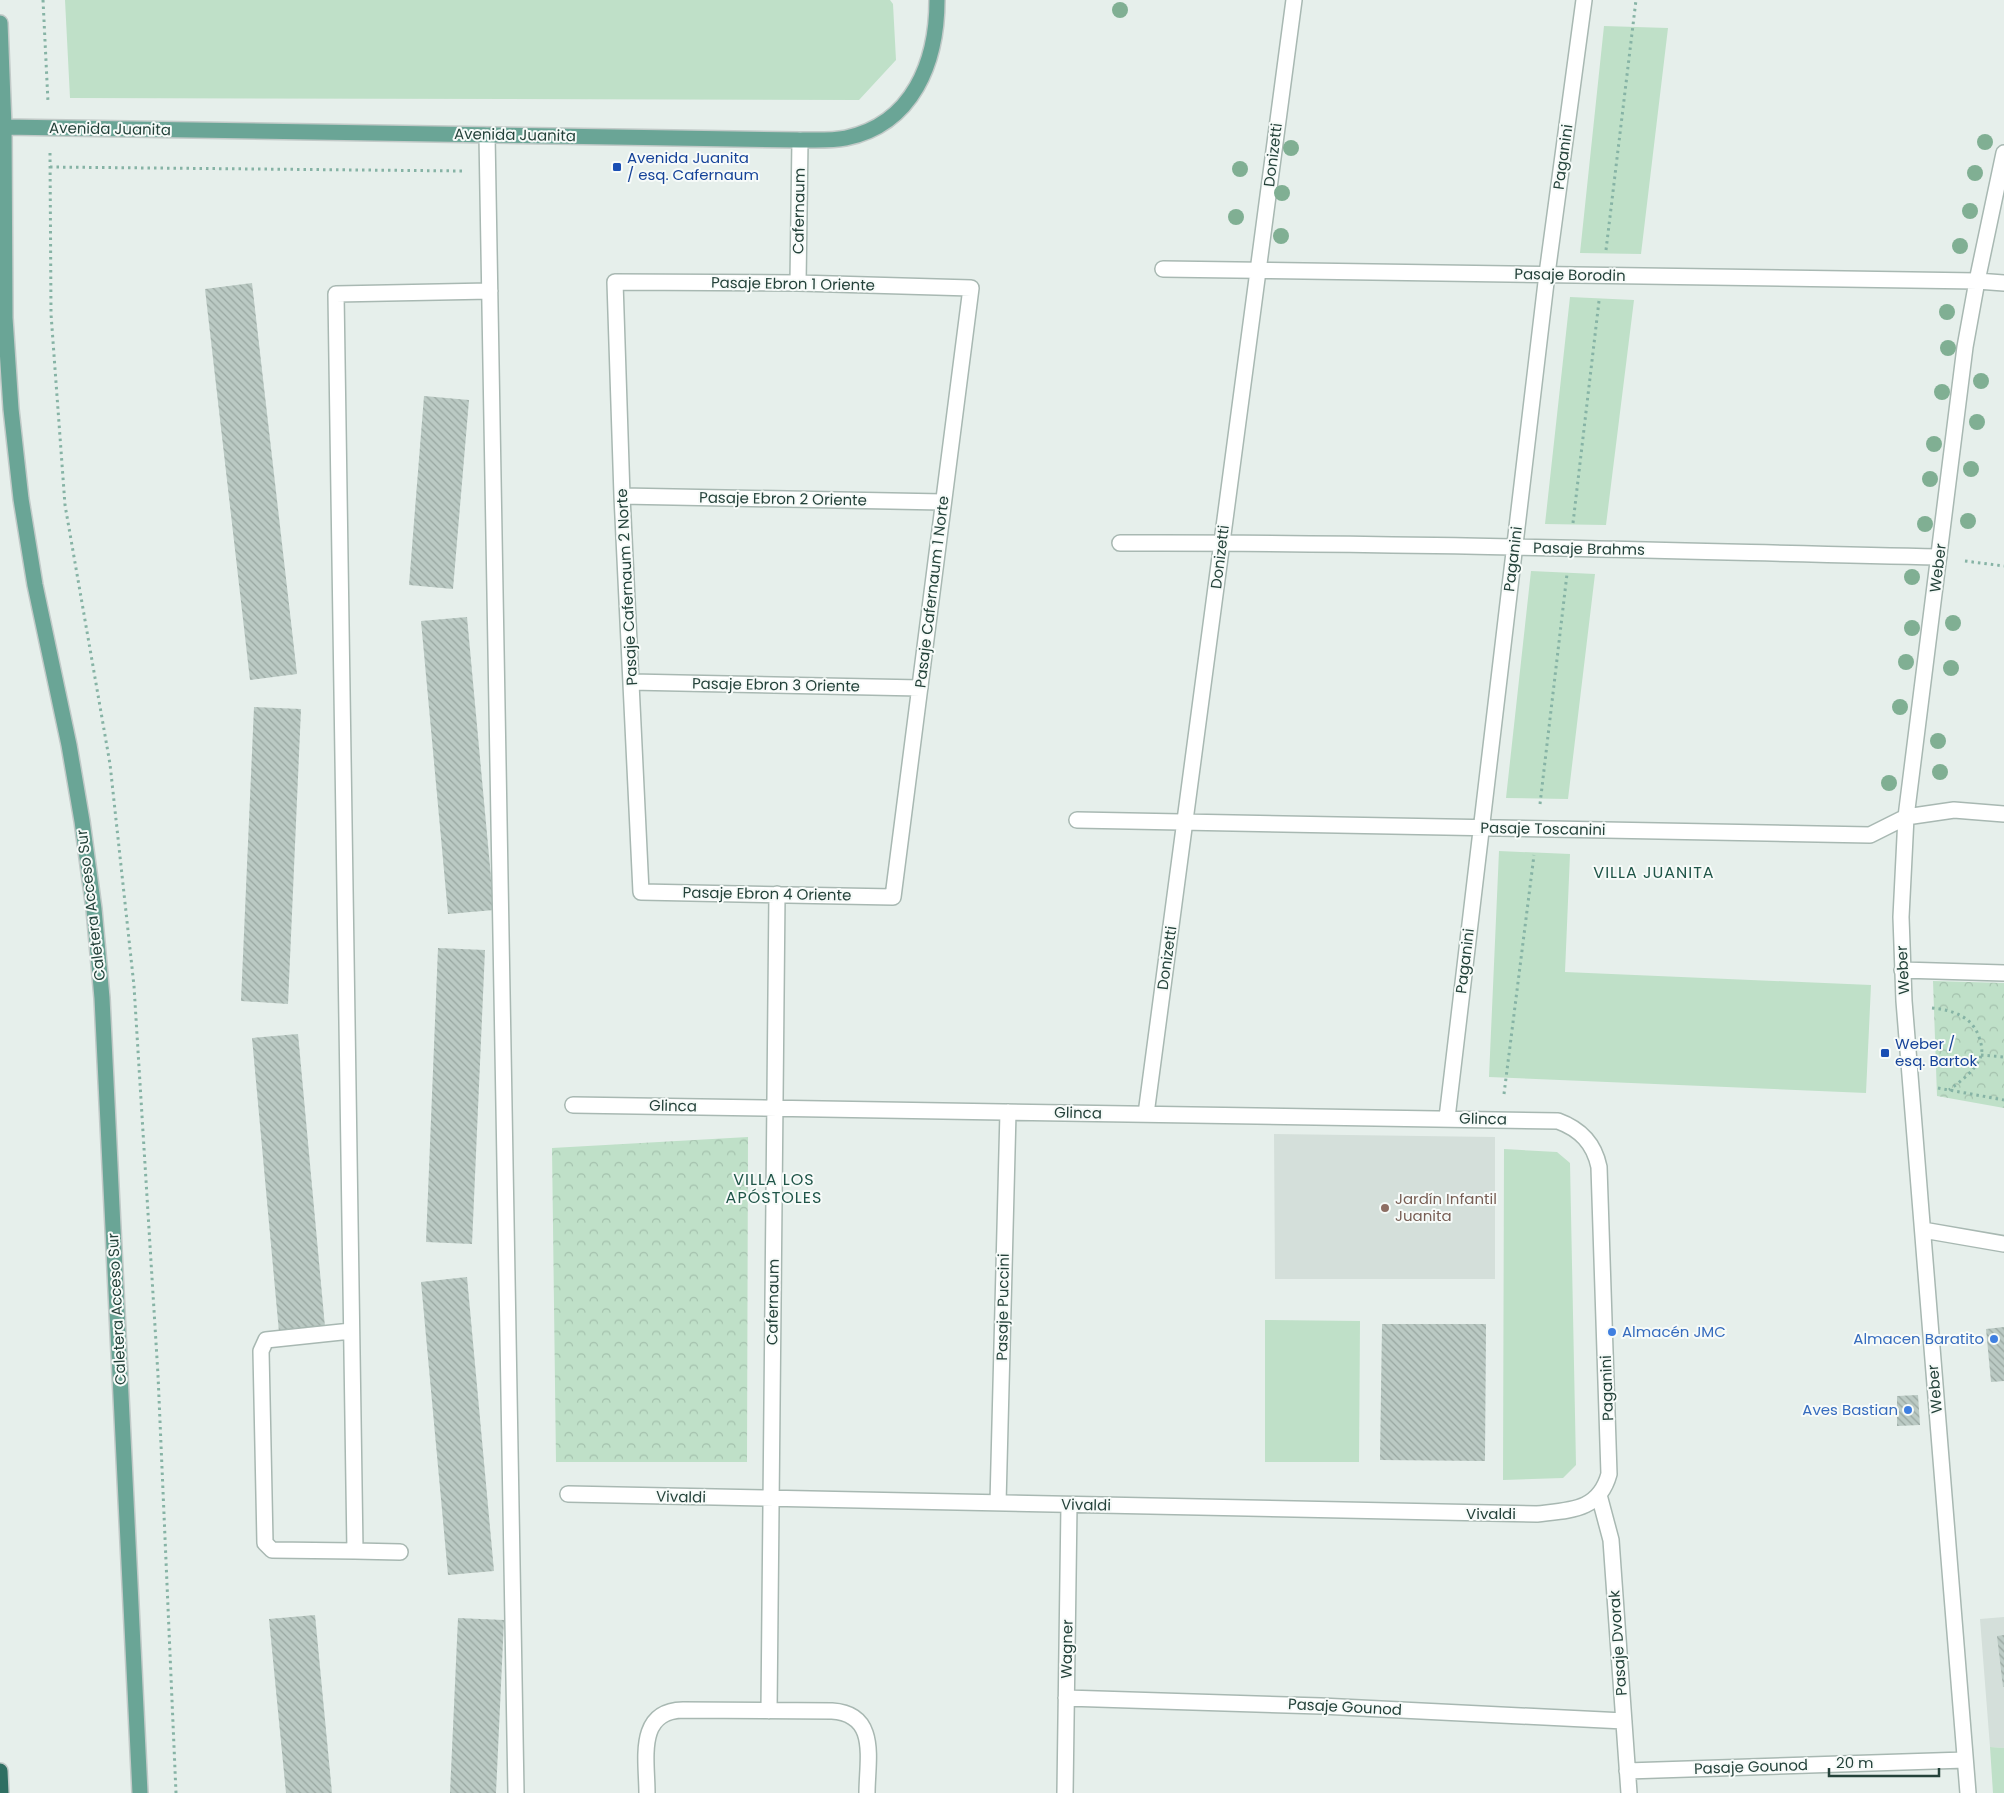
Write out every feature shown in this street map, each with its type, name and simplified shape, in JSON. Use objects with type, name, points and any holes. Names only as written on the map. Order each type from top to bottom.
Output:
[{"type":"highway","points":[[0,1771],[1,1793]]},
{"type":"main road","name":"Avenida Juanita","points":[[4,127],[800,140],[844,138],[861,134],[878,126],[907,102],[922,77],[932,48],[937,0]]},
{"type":"main road","name":"Caletera Acceso Sur","points":[[0,23],[4,127],[5,318],[13,427],[21,499],[35,585],[69,745],[82,821],[94,909],[102,998],[140,1793]]},
{"type":"street","name":"Donizetti","points":[[1146,1114],[1294,0]]},
{"type":"street","name":"Paganini","points":[[1447,1118],[1547,274],[1584,0]]},
{"type":"street","points":[[487,135],[516,1793]]},
{"type":"street","name":"Cafernaum","points":[[798,283],[800,140]]},
{"type":"street","name":"Weber","points":[[1968,1793],[1902,970],[1902,873],[1906,818],[1965,348],[1976,280],[2004,153]]},
{"type":"street","name":"Pasaje Borodin","points":[[1163,270],[1976,280],[2004,283]]},
{"type":"street","name":"Pasaje Ebron 1 Oriente","points":[[615,282],[798,283],[971,288]]},
{"type":"street","name":"Pasaje Cafernaum 2 Norte","points":[[615,282],[622,496],[640,892]]},
{"type":"street","name":"Pasaje Cafernaum 1 Norte","points":[[893,896],[971,288]]},
{"type":"street","points":[[354,1551],[336,294],[490,291]]},
{"type":"street","name":"Pasaje Ebron 2 Oriente","points":[[622,496],[943,502]]},
{"type":"street","name":"Pasaje Brahms","points":[[1120,543],[1222,543],[1939,557]]},
{"type":"street","name":"Pasaje Ebron 3 Oriente","points":[[631,682],[920,688]]},
{"type":"street","name":"Pasaje Toscanini","points":[[1077,820],[1870,835],[1906,818],[1954,810],[2004,814]]},
{"type":"street","name":"Pasaje Ebron 4 Oriente","points":[[640,892],[893,896]]},
{"type":"street","name":"Cafernaum","points":[[769,1710],[777,894]]},
{"type":"street","points":[[1902,970],[2004,973]]},
{"type":"street","name":"Glinca","points":[[573,1105],[1558,1121],[1581,1133]]},
{"type":"street","name":"Pasaje Puccini","points":[[998,1503],[1008,1112]]},
{"type":"street","name":"Paganini","points":[[1581,1133],[1596,1154],[1599,1167],[1610,1474],[1600,1496]]},
{"type":"street","points":[[1923,1230],[2004,1244]]},
{"type":"street","points":[[351,1331],[266,1340],[260,1351],[265,1543],[272,1550],[400,1552]]},
{"type":"street","name":"Vivaldi","points":[[568,1494],[1501,1514],[1537,1514],[1571,1510],[1587,1504],[1600,1496]]},
{"type":"street","name":"Pasaje Dvorak","points":[[1600,1496],[1611,1540],[1629,1793]]},
{"type":"street","name":"Wagner","points":[[1065,1793],[1069,1505]]},
{"type":"street","name":"Pasaje Gounod","points":[[1066,1698],[1321,1706],[1624,1722]]},
{"type":"street","points":[[647,1793],[648,1736],[650,1727],[663,1714],[673,1710],[769,1710],[842,1711],[857,1719],[867,1735],[867,1793]]},
{"type":"street","name":"Pasaje Gounod","points":[[1627,1771],[1965,1760]]},
{"type":"path","points":[[50,167],[487,171]]},
{"type":"path","points":[[1939,557],[2004,566]]},
{"type":"path","points":[[1929,971],[1930,1008],[1957,1013],[1969,1020],[1978,1032],[1982,1045],[1981,1055],[1967,1077],[1948,1090]]},
{"type":"path","points":[[1981,1055],[2004,1057]]},
{"type":"path","points":[[1932,1087],[2004,1100]]},
{"type":"shaded area","name":"Jardín Infantil Juanita","points":[[1274,1134],[1495,1137],[1495,1279],[1275,1279]]},
{"type":"shaded area","points":[[2004,1617],[2004,1748],[1990,1747],[1980,1619]]},
{"type":"green space","points":[[65,0],[890,0],[893,4],[896,60],[859,100],[70,98]]},
{"type":"green space","points":[[1604,26],[1668,28],[1641,254],[1580,253]]},
{"type":"green space","points":[[1570,297],[1634,300],[1606,525],[1545,524]]},
{"type":"green space","points":[[1531,571],[1595,574],[1568,799],[1506,798]]},
{"type":"green space","points":[[1499,851],[1570,854],[1565,972],[1871,985],[1866,1093],[1489,1077]]},
{"type":"green space","points":[[1933,981],[2004,983],[2004,1108],[1937,1096]]},
{"type":"green space","points":[[748,1137],[747,1462],[556,1462],[552,1148]]},
{"type":"green space","points":[[1504,1149],[1557,1152],[1570,1163],[1576,1465],[1563,1478],[1503,1480]]},
{"type":"green space","points":[[1265,1320],[1360,1321],[1359,1462],[1265,1462]]},
{"type":"green space","points":[[1990,1747],[2004,1748],[2004,1793],[1993,1793]]},
{"type":"building","points":[[252,283],[297,674],[250,680],[205,289]]},
{"type":"building","points":[[424,396],[469,400],[453,589],[409,585]]},
{"type":"building","points":[[467,617],[494,910],[448,914],[421,621]]},
{"type":"building","points":[[254,707],[301,709],[288,1004],[241,1001]]},
{"type":"building","points":[[438,948],[485,950],[472,1244],[426,1242]]},
{"type":"building","points":[[298,1034],[325,1327],[279,1332],[252,1038]]},
{"type":"building","points":[[467,1277],[494,1571],[448,1575],[421,1282]]},
{"type":"building","points":[[1382,1324],[1486,1324],[1485,1461],[1380,1460]]},
{"type":"building","points":[[2004,1327],[2004,1381],[1991,1382],[1986,1329]]},
{"type":"building","name":"Aves Bastian","points":[[1918,1395],[1920,1425],[1897,1426],[1897,1396]]},
{"type":"building","points":[[315,1615],[332,1793],[286,1793],[269,1619]]},
{"type":"building","points":[[458,1618],[504,1620],[496,1793],[450,1793]]},
{"type":"building","points":[[2004,1635],[2004,1687],[2003,1687],[1997,1636]]},
{"type":"place","name":"Avenida Juanita / esq. Cafernaum","points":[[617,167]]},
{"type":"place","name":"Weber / esq. Bartok","points":[[1885,1053]]},
{"type":"place","name":"Jardín Infantil Juanita","points":[[1385,1208]]},
{"type":"place","name":"Almacén JMC","points":[[1612,1332]]},
{"type":"place","name":"Almacen Baratito","points":[[1994,1339]]},
{"type":"place","name":"Aves Bastian","points":[[1908,1410]]},
{"type":"district","name":"VILLA JUANITA","points":[[1654,872]]},
{"type":"district","name":"VILLA LOS APÓSTOLES","points":[[774,1188]]}]
